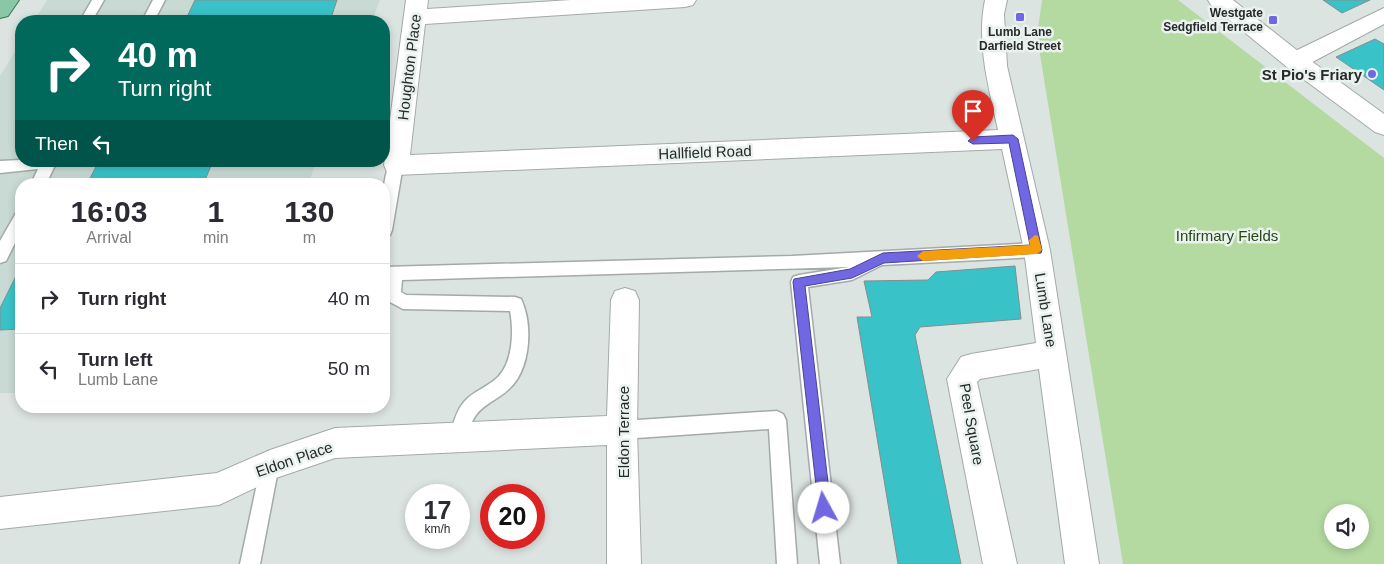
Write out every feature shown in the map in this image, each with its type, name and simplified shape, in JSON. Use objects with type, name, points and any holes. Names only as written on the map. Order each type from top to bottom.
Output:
[{"type":"main road","points":[[0,11],[8,0]]},
{"type":"street","points":[[416,8],[685,0]]},
{"type":"street","name":"Lumb Lane","points":[[996,0],[992,14],[996,66],[1037,250],[1082,564]]},
{"type":"street","points":[[1219,0],[1295,61],[1384,126]]},
{"type":"street","name":"Houghton Place","points":[[396,165],[416,8]]},
{"type":"street","points":[[1295,61],[1384,15]]},
{"type":"street","name":"Hallfield Road","points":[[396,165],[1013,139]]},
{"type":"street","name":"Eldon Terrace","points":[[624,564],[622,430],[625,300]]},
{"type":"street","name":"Peel Square","points":[[1000,564],[962,379],[971,367],[1053,353]]},
{"type":"street","name":"Eldon Place","points":[[0,513],[219,489],[270,465],[336,443],[622,430]]},
{"type":"lane","points":[[89,15],[98,0]]},
{"type":"lane","points":[[151,15],[159,0]]},
{"type":"lane","points":[[390,198],[396,165]]},
{"type":"lane","points":[[0,167],[15,166]]},
{"type":"lane","points":[[41,178],[47,167]]},
{"type":"lane","points":[[0,256],[15,228]]},
{"type":"lane","points":[[458,437],[469,409],[504,383],[514,366],[520,334],[520,310],[515,304],[496,302],[403,302],[394,296],[390,274],[792,263],[1037,250]]},
{"type":"lane","points":[[830,564],[798,282],[852,273],[883,258]]},
{"type":"lane","points":[[622,430],[776,420],[787,564]]},
{"type":"lane","points":[[250,564],[270,465]]},
{"type":"shaded area","points":[[47,0],[380,0],[374,15],[38,15]]},
{"type":"shaded area","points":[[15,52],[15,167],[315,167],[310,178],[15,178],[15,393],[0,393],[0,76]]},
{"type":"green space","name":"Infirmary Fields","points":[[1042,0],[1178,0],[1384,158],[1384,564],[1123,564],[1037,36]]},
{"type":"building","points":[[195,0],[337,0],[332,15],[188,15]]},
{"type":"building","points":[[1323,0],[1370,0],[1342,13]]},
{"type":"building","name":"St Pio's Friary","points":[[1375,39],[1384,44],[1384,90],[1336,57]]},
{"type":"building","points":[[96,167],[210,167],[206,178],[90,178]]},
{"type":"building","points":[[1015,266],[1021,319],[920,327],[915,335],[961,564],[898,564],[857,317],[872,317],[864,281],[928,280],[936,272]]},
{"type":"building","points":[[15,278],[15,329],[0,330],[0,308]]},
{"type":"slow traffic","points":[[923,256],[1037,250],[1035,240]]},
{"type":"place","name":"Lumb Lane Darfield Street","points":[[1020,17]]},
{"type":"place","name":"Westgate Sedgfield Terrace","points":[[1273,20]]},
{"type":"place","name":"St Pio's Friary","points":[[1372,74]]},
{"type":"route","points":[[824,508],[798,282],[852,273],[883,258],[1037,250],[1013,139],[973,141]]}]
